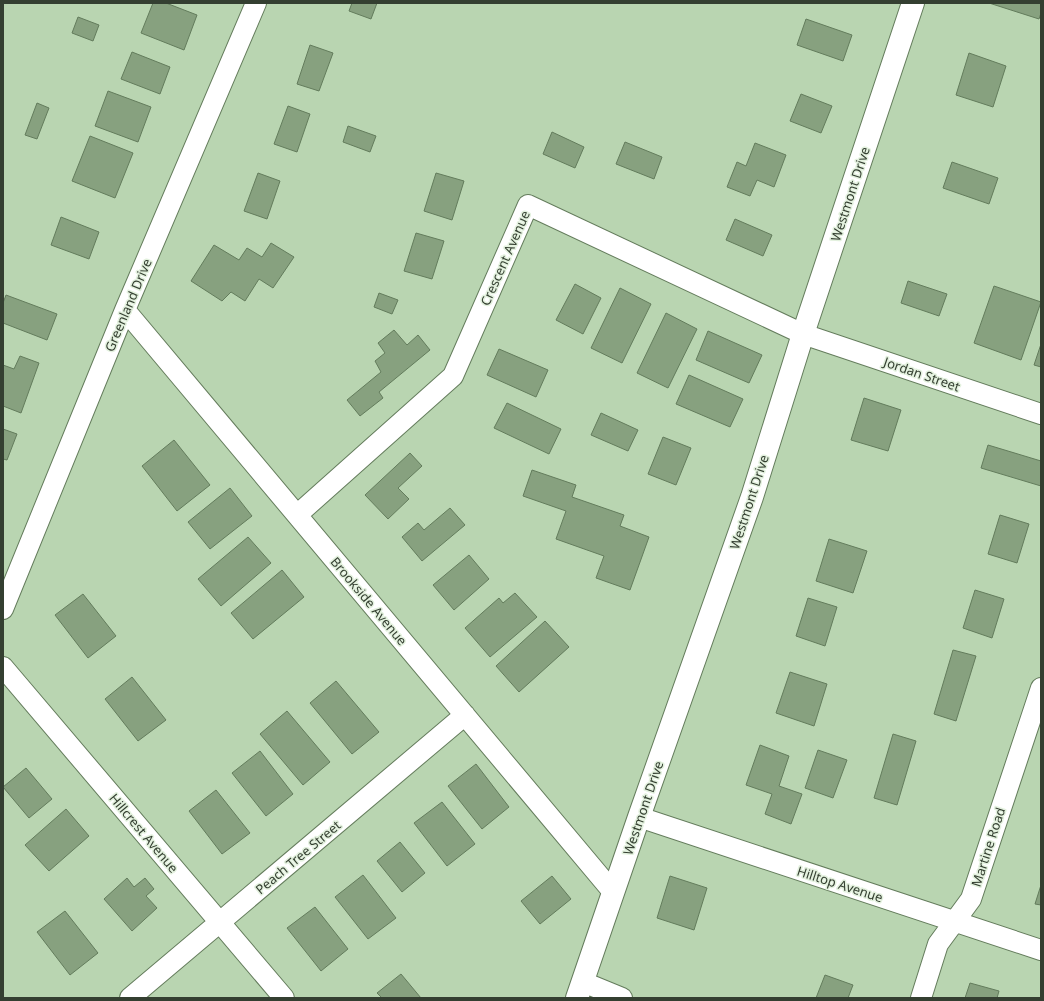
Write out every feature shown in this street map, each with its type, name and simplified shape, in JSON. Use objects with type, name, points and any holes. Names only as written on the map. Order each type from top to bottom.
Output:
[{"type":"street","name":"Greenland Drive","points":[[3,609],[125,310],[256,3]]},
{"type":"street","name":"Westmont Drive","points":[[580,990],[639,817],[752,497],[803,334],[914,3]]},
{"type":"street","name":"Crescent Avenue","points":[[297,515],[453,376],[528,205],[803,334]]},
{"type":"street","name":"Brookside Avenue","points":[[125,310],[613,892]]},
{"type":"street","name":"Jordan Street","points":[[803,334],[1041,414]]},
{"type":"street","name":"Hillcrest Avenue","points":[[3,667],[284,998]]},
{"type":"street","name":"Martine Road","points":[[921,998],[938,944],[971,899],[1041,688]]},
{"type":"street","name":"Peach Tree Street","points":[[130,998],[465,716]]},
{"type":"street","name":"Hilltop Avenue","points":[[639,817],[1041,950]]},
{"type":"street","points":[[580,990],[622,998]]},
{"type":"building","points":[[153,3],[166,3],[197,15],[184,50],[141,33]]},
{"type":"building","points":[[352,3],[377,3],[371,19],[349,11]]},
{"type":"building","points":[[989,3],[1041,3],[1041,13],[1039,19]]},
{"type":"building","points":[[78,17],[99,25],[93,41],[72,33]]},
{"type":"building","points":[[806,19],[852,35],[843,61],[797,45]]},
{"type":"building","points":[[310,45],[333,53],[319,91],[297,84]]},
{"type":"building","points":[[132,52],[170,67],[160,94],[121,79]]},
{"type":"building","points":[[969,53],[1006,66],[993,107],[956,95]]},
{"type":"building","points":[[108,91],[151,107],[138,142],[95,126]]},
{"type":"building","points":[[801,94],[832,106],[821,133],[790,121]]},
{"type":"building","points":[[37,103],[49,108],[37,139],[25,135]]},
{"type":"building","points":[[288,106],[310,114],[297,152],[274,144]]},
{"type":"building","points":[[348,126],[376,136],[370,152],[343,142]]},
{"type":"building","points":[[552,132],[584,147],[575,168],[543,154]]},
{"type":"building","points":[[90,136],[133,153],[115,198],[72,181]]},
{"type":"building","points":[[625,142],[662,157],[654,179],[616,164]]},
{"type":"building","points":[[755,143],[786,155],[774,187],[757,180],[750,196],[727,187],[737,162],[746,166]]},
{"type":"building","points":[[952,162],[998,178],[989,204],[943,188]]},
{"type":"building","points":[[258,173],[280,181],[267,219],[244,211]]},
{"type":"building","points":[[436,173],[464,181],[452,220],[424,211]]},
{"type":"building","points":[[61,217],[99,232],[89,259],[51,245]]},
{"type":"building","points":[[735,219],[772,235],[763,256],[726,240]]},
{"type":"building","points":[[416,233],[444,241],[432,279],[404,271]]},
{"type":"building","points":[[271,243],[294,257],[273,288],[259,279],[245,301],[231,292],[222,301],[191,281],[214,245],[239,260],[247,248],[262,257]]},
{"type":"building","points":[[908,281],[947,294],[939,316],[901,303]]},
{"type":"building","points":[[575,284],[601,298],[583,334],[556,320]]},
{"type":"building","points":[[994,286],[1041,302],[1021,360],[974,343]]},
{"type":"building","points":[[620,288],[651,304],[622,363],[591,348]]},
{"type":"building","points":[[379,293],[398,300],[392,314],[374,307]]},
{"type":"building","points":[[6,295],[57,314],[47,340],[3,323],[3,303]]},
{"type":"building","points":[[666,313],[697,329],[668,388],[637,373]]},
{"type":"building","points":[[394,330],[407,345],[418,335],[430,350],[379,392],[383,398],[360,416],[347,400],[381,372],[375,361],[385,353],[378,343]]},
{"type":"building","points":[[708,331],[762,355],[749,383],[696,360]]},
{"type":"building","points":[[1041,344],[1041,367],[1034,365]]},
{"type":"building","points":[[499,349],[548,370],[536,397],[487,375]]},
{"type":"building","points":[[20,356],[39,363],[21,413],[3,406],[3,365],[14,369]]},
{"type":"building","points":[[689,375],[743,399],[730,427],[676,404]]},
{"type":"building","points":[[864,398],[901,410],[888,451],[851,440]]},
{"type":"building","points":[[507,403],[561,429],[549,454],[494,428]]},
{"type":"building","points":[[601,413],[638,430],[628,451],[591,435]]},
{"type":"building","points":[[3,429],[17,434],[7,460],[3,459]]},
{"type":"building","points":[[663,437],[691,448],[676,485],[648,474]]},
{"type":"building","points":[[174,440],[210,485],[177,511],[142,466]]},
{"type":"building","points":[[988,445],[1041,461],[1041,486],[981,468]]},
{"type":"building","points":[[410,453],[422,466],[398,488],[409,499],[388,519],[365,495]]},
{"type":"building","points":[[532,470],[576,485],[572,497],[624,515],[620,526],[649,537],[630,590],[596,578],[604,556],[556,539],[566,511],[523,496]]},
{"type":"building","points":[[230,488],[252,516],[210,549],[188,522]]},
{"type":"building","points":[[450,508],[465,525],[422,561],[402,537],[418,523],[424,530]]},
{"type":"building","points":[[1000,515],[1029,524],[1017,563],[988,554]]},
{"type":"building","points":[[248,537],[271,563],[221,606],[198,579]]},
{"type":"building","points":[[829,539],[867,551],[853,593],[816,581]]},
{"type":"building","points":[[469,555],[489,579],[454,610],[433,585]]},
{"type":"building","points":[[282,570],[304,597],[253,639],[231,613]]},
{"type":"building","points":[[975,590],[1004,599],[992,638],[963,628]]},
{"type":"building","points":[[515,593],[537,617],[490,657],[465,628],[499,598],[503,603]]},
{"type":"building","points":[[83,594],[116,636],[88,658],[55,615]]},
{"type":"building","points":[[808,598],[837,607],[825,646],[796,636]]},
{"type":"building","points":[[545,621],[569,647],[519,692],[496,666]]},
{"type":"building","points":[[953,650],[976,656],[956,721],[934,714]]},
{"type":"building","points":[[790,672],[827,684],[814,726],[776,713]]},
{"type":"building","points":[[132,677],[166,720],[138,741],[105,699]]},
{"type":"building","points":[[336,681],[379,732],[352,754],[310,703]]},
{"type":"building","points":[[287,711],[330,762],[303,785],[260,734]]},
{"type":"building","points":[[893,734],[916,741],[897,805],[874,798]]},
{"type":"building","points":[[760,745],[789,756],[779,786],[802,794],[791,824],[765,814],[772,794],[746,785]]},
{"type":"building","points":[[818,750],[847,760],[833,798],[805,788]]},
{"type":"building","points":[[260,751],[293,794],[266,816],[232,773]]},
{"type":"building","points":[[476,764],[509,807],[482,829],[448,786]]},
{"type":"building","points":[[26,768],[52,799],[29,818],[3,787]]},
{"type":"building","points":[[216,790],[250,833],[222,854],[189,811]]},
{"type":"building","points":[[442,802],[475,844],[447,866],[414,823]]},
{"type":"building","points":[[66,809],[89,836],[49,871],[25,845]]},
{"type":"building","points":[[400,842],[425,873],[402,892],[377,861]]},
{"type":"building","points":[[363,875],[396,918],[368,939],[335,897]]},
{"type":"building","points":[[552,876],[571,899],[540,924],[521,901]]},
{"type":"building","points":[[670,876],[707,888],[694,930],[657,918]]},
{"type":"building","points":[[127,878],[134,887],[145,878],[154,889],[146,896],[157,908],[132,931],[104,899]]},
{"type":"building","points":[[1041,885],[1041,905],[1035,904]]},
{"type":"building","points":[[315,907],[348,949],[321,971],[287,928]]},
{"type":"building","points":[[65,911],[98,953],[70,975],[37,932]]},
{"type":"building","points":[[401,974],[421,998],[382,998],[377,993]]},
{"type":"building","points":[[825,975],[853,985],[848,998],[816,998]]},
{"type":"building","points":[[970,983],[999,991],[997,998],[965,998]]}]
